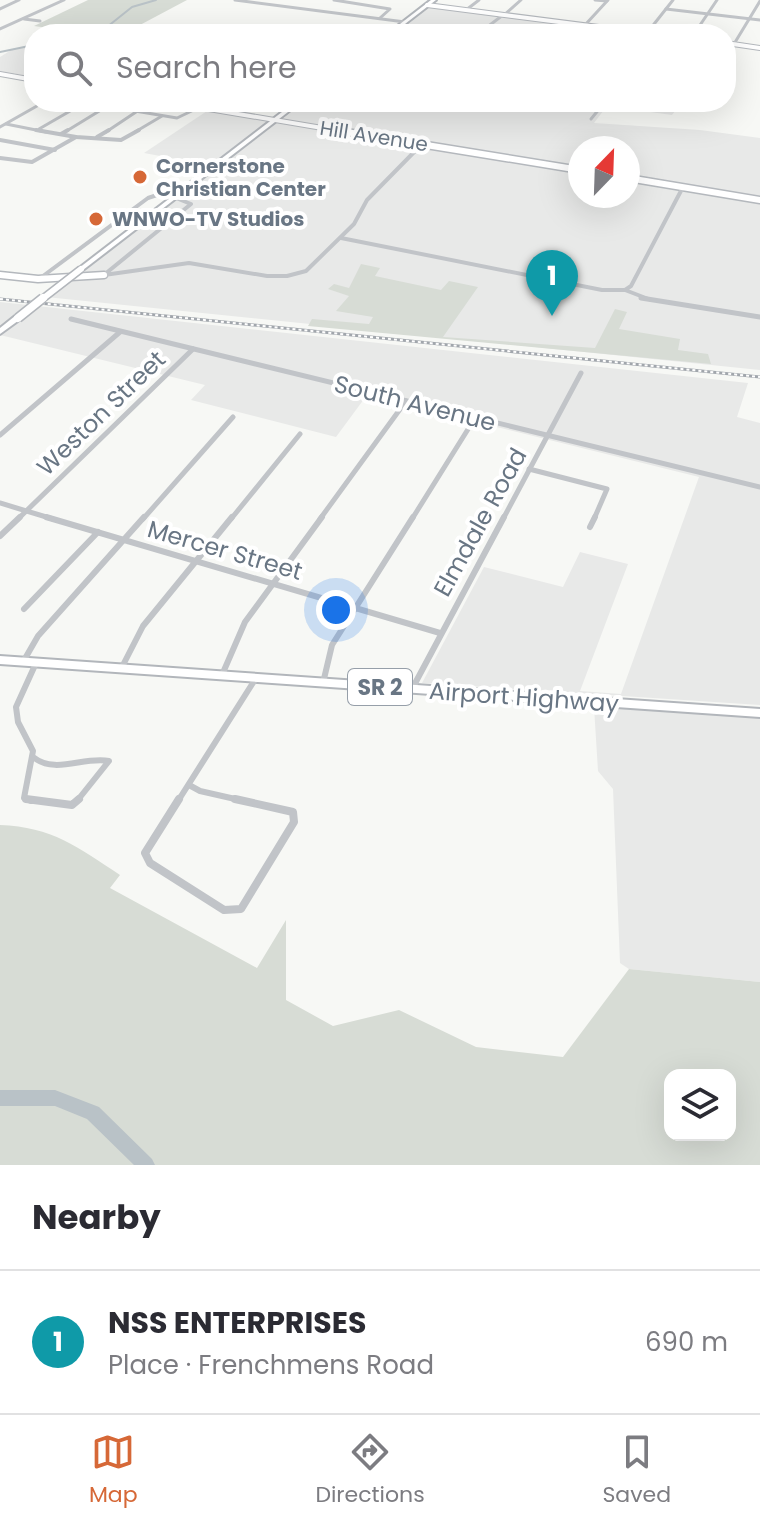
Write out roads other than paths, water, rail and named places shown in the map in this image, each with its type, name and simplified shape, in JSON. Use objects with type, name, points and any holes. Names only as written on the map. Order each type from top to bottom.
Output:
[{"type":"main road","points":[[402,24],[434,0]]},
{"type":"main road","points":[[427,5],[577,24]]},
{"type":"main road","points":[[736,44],[760,48]]},
{"type":"main road","points":[[0,74],[24,78]]},
{"type":"main road","name":"Hill Avenue","points":[[229,112],[568,168]]},
{"type":"main road","points":[[0,332],[285,112]]},
{"type":"main road","points":[[640,180],[760,200]]},
{"type":"main road","points":[[0,275],[38,279],[104,275]]},
{"type":"main road","name":"Airport Highway","points":[[0,660],[760,713]]},
{"type":"street","points":[[0,9],[19,0]]},
{"type":"street","points":[[0,29],[64,0]]},
{"type":"street","points":[[235,0],[405,22]]},
{"type":"street","points":[[334,0],[391,10],[380,18]]},
{"type":"street","points":[[375,5],[382,0]]},
{"type":"street","points":[[466,10],[479,0]]},
{"type":"street","points":[[491,24],[521,0]]},
{"type":"street","points":[[595,0],[607,1]]},
{"type":"street","points":[[656,24],[673,0]]},
{"type":"street","points":[[700,24],[717,0]]},
{"type":"street","points":[[586,24],[607,1]]},
{"type":"street","points":[[736,41],[760,1]]},
{"type":"street","points":[[272,12],[281,7]]},
{"type":"street","points":[[666,9],[760,20]]},
{"type":"street","points":[[24,19],[40,21]]},
{"type":"street","points":[[0,127],[27,112]]},
{"type":"street","points":[[39,129],[66,112]]},
{"type":"street","points":[[61,134],[96,112]]},
{"type":"street","points":[[97,137],[136,112],[181,118],[191,112]]},
{"type":"street","points":[[591,119],[597,112]]},
{"type":"street","points":[[6,124],[76,137],[127,139],[162,116]]},
{"type":"street","points":[[0,158],[32,162],[76,137]]},
{"type":"street","points":[[0,140],[55,150]]},
{"type":"street","points":[[104,275],[189,263],[261,276],[291,275],[311,268],[354,224],[367,200],[422,144]]},
{"type":"street","points":[[625,290],[631,286],[683,187]]},
{"type":"street","points":[[38,279],[148,198],[157,195],[174,197],[191,204],[104,275]]},
{"type":"street","points":[[341,238],[602,290],[625,290],[650,301],[760,317]]},
{"type":"street","name":"South Avenue","points":[[71,319],[760,487]]},
{"type":"street","points":[[0,435],[120,332]]},
{"type":"street","name":"Weston Street","points":[[0,536],[193,349]]},
{"type":"street","name":"Elmdale Road","points":[[412,689],[581,373]]},
{"type":"street","points":[[222,675],[238,633],[406,401]]},
{"type":"street","points":[[33,757],[40,764],[51,766],[100,758],[109,761],[83,796],[68,807],[24,798],[34,767],[31,744],[16,712],[38,636],[233,417]]},
{"type":"street","points":[[323,683],[332,645],[475,418]]},
{"type":"street","points":[[121,669],[136,636],[300,434]]},
{"type":"street","points":[[529,469],[607,489],[590,527]]},
{"type":"street","name":"Mercer Street","points":[[0,503],[440,633]]},
{"type":"street","points":[[24,609],[98,532]]},
{"type":"street","points":[[189,785],[200,791],[293,812],[294,822],[241,909],[224,910],[145,858],[147,848],[256,678]]},
{"type":"waterway","points":[[111,24],[132,7],[156,0]]},
{"type":"waterway","points":[[0,52],[24,47]]},
{"type":"waterway","points":[[0,1098],[55,1098],[93,1113],[146,1165]]},
{"type":"railway","points":[[0,299],[760,377]]},
{"type":"place","name":"Cornerstone Christian Center","points":[[140,177]]},
{"type":"place","name":"WNWO-TV Studios","points":[[96,219]]},
{"type":"place","name":"NSS ENTERPRISES","points":[[552,316]]}]
